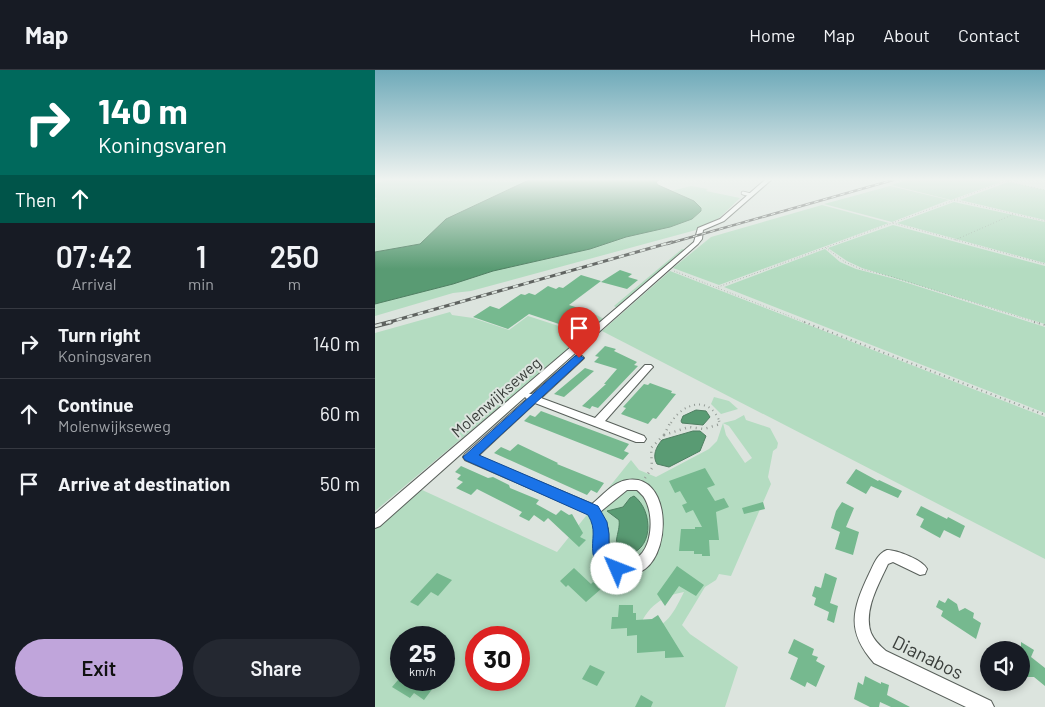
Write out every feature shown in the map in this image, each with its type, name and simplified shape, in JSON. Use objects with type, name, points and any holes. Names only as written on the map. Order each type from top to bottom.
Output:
[{"type":"street","name":"Molenwijkseweg","points":[[375,522],[696,243],[699,239],[700,228],[722,220],[732,210]]},
{"type":"street","name":"Molenwijkseweg","points":[[579,358],[469,457],[593,510]]},
{"type":"street","points":[[597,423],[648,367]]},
{"type":"street","points":[[522,394],[640,439]]},
{"type":"street","points":[[626,485],[639,485],[647,491],[658,518],[658,533],[653,549],[645,561],[631,569],[617,569],[605,563],[601,554],[602,534],[600,522],[593,510],[626,485]]},
{"type":"street","name":"Dianabos","points":[[920,570],[894,556],[887,556],[883,560],[862,610],[861,626],[865,638],[871,649],[880,657],[985,707]]},
{"type":"path","points":[[718,287],[928,210]]},
{"type":"path","points":[[995,210],[1045,221]]},
{"type":"path","points":[[954,240],[974,234],[993,224],[1006,221],[1014,214]]},
{"type":"path","points":[[893,223],[1045,264]]},
{"type":"path","points":[[826,248],[845,262],[861,269],[893,277],[1045,325]]},
{"type":"path","points":[[667,268],[1045,415]]},
{"type":"path","points":[[639,485],[652,468],[651,448],[665,435],[672,431],[681,431],[689,427],[704,429],[715,427],[719,424],[719,418],[706,405],[685,406],[675,413],[665,435]]},
{"type":"shaded area","points":[[375,210],[466,210],[446,219],[420,244],[375,252]]},
{"type":"shaded area","points":[[466,210],[701,210],[692,219],[670,227],[626,237],[590,249],[493,271],[453,284],[375,304],[375,252],[420,244],[446,219]]},
{"type":"shaded area","points":[[699,210],[728,210],[717,220],[696,230],[471,291],[453,293],[375,316],[375,304],[453,284],[493,271],[590,249],[626,237],[670,227],[694,217],[701,211]]},
{"type":"shaded area","points":[[806,210],[840,210],[889,223],[719,285],[673,268],[711,237]]},
{"type":"shaded area","points":[[846,210],[924,210],[892,222]]},
{"type":"shaded area","points":[[933,210],[989,210],[1045,222],[1045,263],[897,223]]},
{"type":"shaded area","points":[[1001,210],[1045,210],[1045,220]]},
{"type":"shaded area","points":[[893,225],[1045,266],[1045,324],[862,268],[847,261],[828,248]]},
{"type":"shaded area","points":[[682,249],[686,250],[617,308],[614,306]]},
{"type":"shaded area","points":[[825,249],[840,262],[856,269],[895,279],[1045,327],[1045,413],[724,287]]},
{"type":"shaded area","points":[[670,271],[1045,417],[1045,559],[602,331]]},
{"type":"shaded area","points":[[587,310],[604,319],[375,511],[375,333],[450,312],[452,315],[473,318],[509,330],[528,316],[565,328]]},
{"type":"shaded area","points":[[714,397],[729,401],[738,409],[721,414],[711,404]]},
{"type":"shaded area","points":[[696,410],[706,411],[710,417],[703,425],[682,423],[683,416]]},
{"type":"shaded area","points":[[744,415],[746,420],[770,428],[778,443],[777,448],[773,451],[768,477],[771,484],[731,576],[719,574],[716,580],[705,587],[682,625],[690,634],[738,667],[725,707],[375,707],[375,529],[420,489],[557,552],[631,460],[639,470],[656,477],[709,449],[717,441],[723,423]],"holes":[[[723,423],[729,426],[752,458],[745,463],[726,435]],[[684,592],[667,620],[655,628],[637,635],[643,619],[653,606],[667,597]]]},
{"type":"shaded area","points":[[693,431],[700,431],[706,436],[700,451],[669,467],[657,464],[655,452],[662,440]]},
{"type":"shaded area","points":[[634,496],[641,503],[645,511],[648,530],[646,539],[641,547],[634,553],[624,555],[617,548],[616,543],[619,520],[607,511],[623,507]]},
{"type":"building","points":[[620,270],[632,274],[628,277],[638,280],[627,289],[601,282]]},
{"type":"building","points":[[581,275],[601,281],[569,305],[585,310],[565,326],[529,314],[508,329],[473,317],[490,306],[499,309],[521,294],[529,293],[535,295],[548,286],[556,289],[559,287],[563,288]]},
{"type":"building","points":[[605,346],[616,349],[614,351],[637,362],[634,365],[638,366],[598,408],[592,406],[590,409],[582,406],[606,384],[604,384],[617,369],[594,362],[599,357],[595,356]]},
{"type":"building","points":[[585,368],[594,371],[564,397],[554,394]]},
{"type":"building","points":[[650,383],[676,394],[656,419],[653,418],[648,424],[621,414],[626,408],[623,407],[644,384],[648,385]]},
{"type":"building","points":[[541,411],[629,444],[624,451],[629,453],[623,460],[524,421],[530,415],[535,417]]},
{"type":"building","points":[[518,444],[557,464],[604,483],[597,493],[591,490],[587,495],[494,453],[501,447],[510,451]]},
{"type":"building","points":[[461,466],[488,478],[493,477],[509,485],[510,488],[539,500],[536,504],[556,515],[561,510],[569,515],[572,514],[583,533],[580,537],[586,540],[579,547],[548,518],[544,522],[534,515],[529,521],[519,516],[522,512],[477,489],[471,495],[456,488],[463,482],[457,479],[461,475],[455,472]]},
{"type":"building","points":[[705,468],[715,485],[707,488],[715,501],[724,498],[729,507],[716,512],[719,540],[709,540],[710,556],[694,554],[694,551],[679,551],[681,529],[702,527],[693,510],[686,513],[682,505],[687,503],[680,491],[675,493],[669,481]]},
{"type":"building","points":[[856,469],[902,491],[898,498],[871,486],[866,494],[846,483]]},
{"type":"building","points":[[763,502],[765,509],[744,514],[742,508]]},
{"type":"building","points":[[842,502],[854,508],[846,527],[859,532],[853,555],[835,549],[840,532],[831,528],[836,511]]},
{"type":"building","points":[[921,506],[965,526],[960,538],[944,530],[940,538],[920,527],[924,519],[916,515]]},
{"type":"building","points":[[677,566],[704,585],[696,596],[679,586],[665,606],[657,594]]},
{"type":"building","points":[[574,568],[591,584],[593,582],[601,589],[586,602],[568,585],[566,587],[560,581]]},
{"type":"building","points":[[437,573],[452,580],[438,596],[431,592],[418,606],[410,602]]},
{"type":"building","points":[[825,573],[837,578],[830,603],[838,606],[834,623],[827,620],[829,612],[814,605],[816,598],[812,596],[815,586],[821,588]]},
{"type":"building","points":[[948,598],[957,604],[959,611],[965,608],[974,613],[973,618],[981,623],[976,639],[941,616],[943,611],[936,607],[939,600],[945,603]]},
{"type":"building","points":[[619,605],[633,605],[633,613],[636,613],[636,620],[652,619],[658,615],[684,657],[665,658],[665,651],[637,653],[637,635],[627,636],[627,628],[611,629],[612,617],[618,617]]},
{"type":"building","points":[[794,639],[814,649],[812,655],[818,657],[816,661],[825,666],[816,687],[807,682],[805,687],[790,679],[798,658],[788,653]]},
{"type":"building","points":[[1030,648],[1034,650],[1031,657],[1045,668],[1045,686],[1034,677],[1030,677]]},
{"type":"building","points":[[590,665],[605,672],[597,686],[582,679]]},
{"type":"building","points":[[865,676],[881,684],[881,682],[889,685],[887,695],[910,707],[891,707],[880,702],[879,707],[870,707],[854,699],[858,682],[863,685]]},
{"type":"building","points":[[399,691],[431,691],[424,700],[414,693],[410,698]]},
{"type":"building","points":[[641,695],[653,702],[651,707],[635,707]]},
{"type":"railway","points":[[667,244],[788,210]]},
{"type":"railway","points":[[386,323],[672,242]]},
{"type":"railway","points":[[375,326],[391,322]]},
{"type":"route","points":[[579,358],[469,457],[593,510],[600,522],[602,534],[601,554],[605,563],[617,569]]}]
